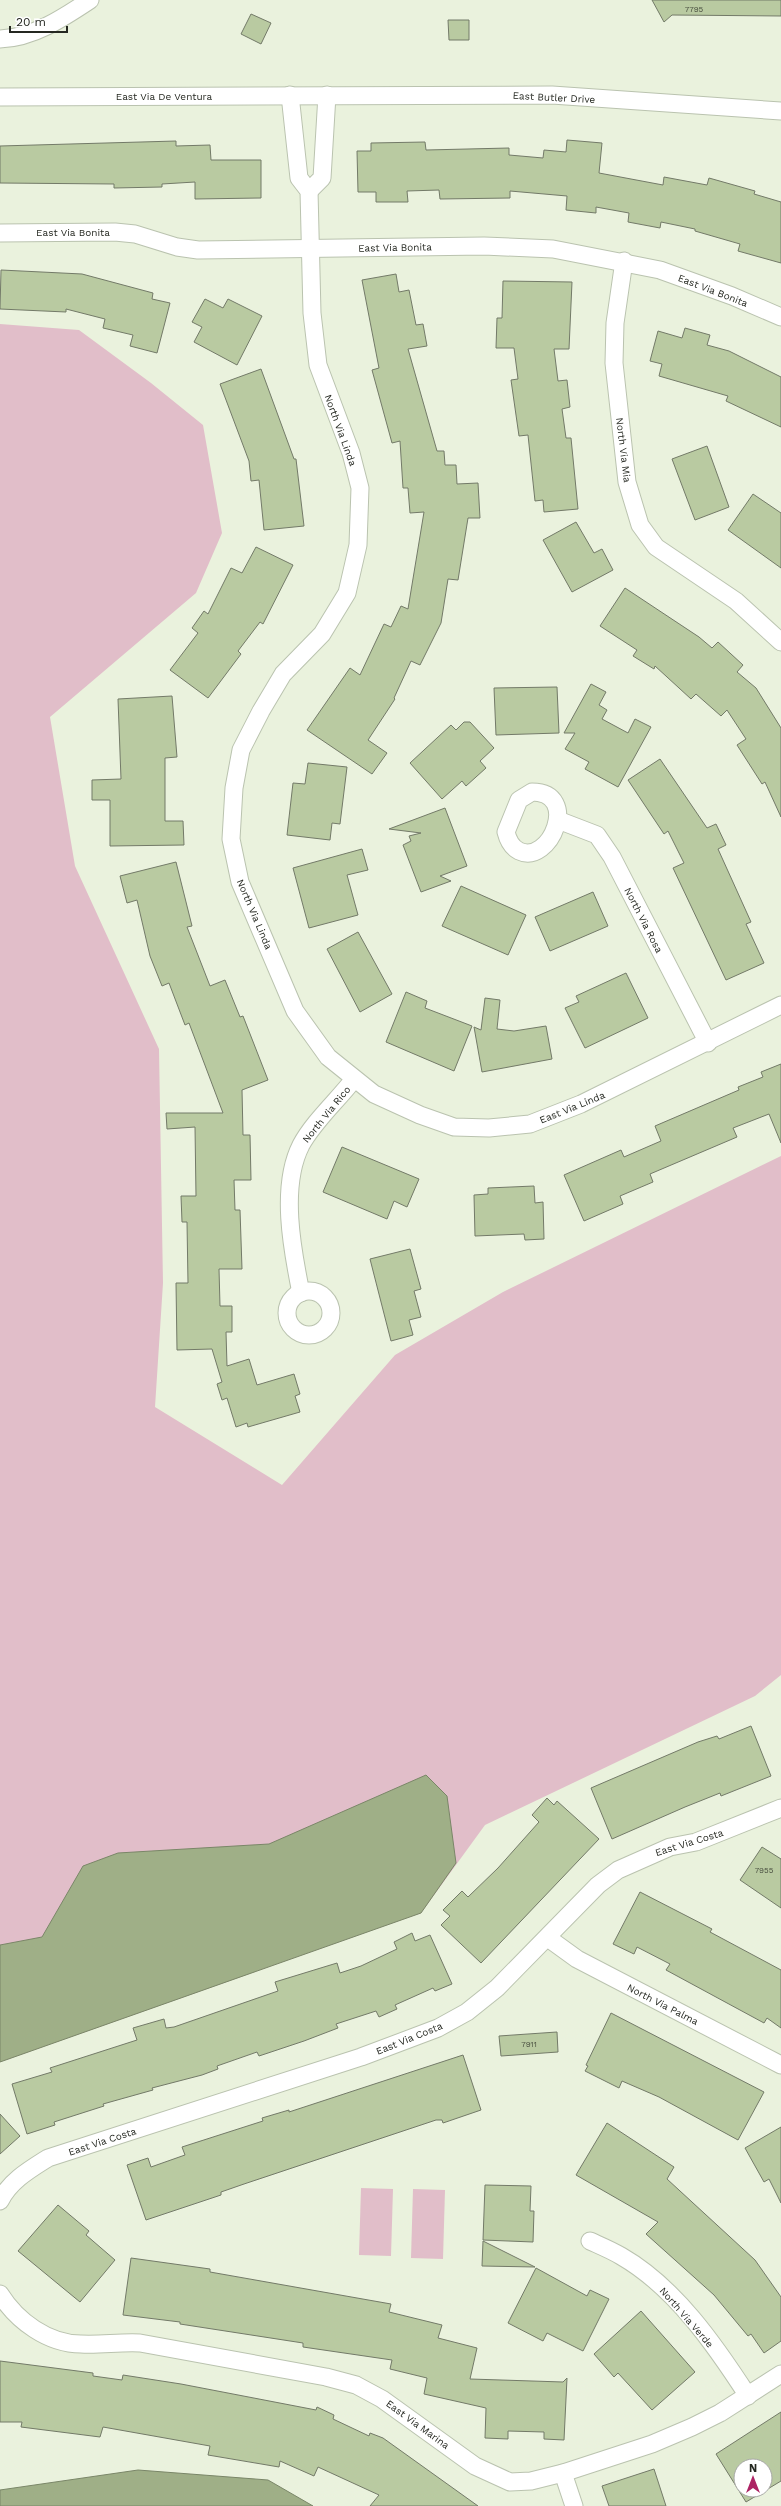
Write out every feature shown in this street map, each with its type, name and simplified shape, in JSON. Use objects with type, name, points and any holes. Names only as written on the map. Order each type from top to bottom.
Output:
[{"type":"street","points":[[0,39],[10,39],[47,27],[90,0]]},
{"type":"street","points":[[290,95],[299,178],[309,190],[322,178],[327,95]]},
{"type":"street","name":"East Via De Ventura","points":[[0,98],[327,95]]},
{"type":"street","name":"East Butler Drive","points":[[327,95],[552,95],[781,111]]},
{"type":"street","name":"North Via Linda","points":[[309,190],[312,313],[318,365],[351,453],[360,488],[358,545],[347,593],[322,634],[283,674],[260,711],[241,750],[234,788],[231,839],[240,882],[295,1011],[328,1057],[354,1079]]},
{"type":"street","name":"East Via Bonita","points":[[0,232],[115,232],[135,234],[177,247],[198,250],[311,247],[484,246],[553,249],[660,270],[732,296],[781,317]]},
{"type":"street","name":"North Via Mia","points":[[624,262],[615,323],[614,363],[628,482],[640,525],[656,547],[736,601],[781,642]]},
{"type":"street","name":"North Via Rosa","points":[[558,820],[597,835],[612,857],[708,1043]]},
{"type":"street","name":"East Via Linda","points":[[354,1079],[374,1094],[420,1115],[454,1127],[510,1126],[530,1124],[582,1104],[708,1043],[781,1005]]},
{"type":"street","name":"North Via Rico","points":[[301,1292],[293,1257],[289,1211],[292,1173],[301,1146],[354,1079]]},
{"type":"street","name":"East Via Costa","points":[[0,2201],[4,2192],[22,2174],[48,2158],[368,2054],[438,2028],[467,2012],[497,1988],[548,1938],[598,1885],[618,1870],[670,1847],[696,1842],[781,1808]]},
{"type":"street","name":"North Via Palma","points":[[548,1938],[577,1959],[781,2066]]},
{"type":"street","name":"North Via Verde","points":[[590,2241],[621,2256],[652,2278],[703,2333],[748,2396]]},
{"type":"street","name":"East Via Marina","points":[[0,2294],[16,2315],[30,2326],[53,2338],[80,2344],[140,2343],[326,2377],[356,2385],[382,2399],[474,2466],[493,2476],[510,2482],[531,2481],[563,2473],[652,2444],[692,2427],[748,2396],[781,2374]]},
{"type":"street","points":[[563,2473],[574,2506]]},
{"type":"shaded area","points":[[0,324],[79,330],[151,383],[203,425],[222,533],[196,593],[50,717],[75,866],[159,1049],[163,1283],[155,1407],[282,1485],[395,1355],[503,1292],[781,1156],[781,1675],[755,1696],[485,1825],[421,1913],[0,2062]]},
{"type":"shaded area","points":[[426,1775],[447,1796],[456,1863],[421,1913],[0,2062],[0,1945],[42,1937],[83,1866],[118,1853],[269,1844]]},
{"type":"shaded area","points":[[361,2188],[393,2189],[391,2256],[359,2255]]},
{"type":"shaded area","points":[[413,2189],[445,2190],[443,2259],[411,2258]]},
{"type":"shaded area","points":[[138,2470],[268,2480],[313,2506],[0,2506],[0,2490]]},
{"type":"building","points":[[652,0],[781,0],[781,16],[672,15],[664,22]]},
{"type":"building","points":[[251,14],[271,23],[261,44],[241,34]]},
{"type":"building","points":[[448,20],[469,20],[469,40],[449,40]]},
{"type":"building","points":[[567,140],[602,143],[599,173],[663,185],[664,177],[707,185],[709,178],[755,191],[754,194],[781,202],[781,263],[738,251],[740,244],[695,231],[695,229],[661,222],[660,228],[628,222],[629,213],[596,207],[596,213],[566,210],[567,196],[510,191],[510,198],[440,199],[439,190],[407,191],[408,202],[376,202],[376,192],[358,192],[357,151],[371,151],[371,143],[425,142],[426,150],[509,148],[509,155],[543,158],[544,150],[566,152]]},
{"type":"building","points":[[176,141],[176,146],[210,145],[211,160],[261,160],[261,198],[195,199],[195,182],[162,184],[162,187],[114,188],[114,184],[0,183],[0,146]]},
{"type":"building","points":[[1,270],[82,274],[153,293],[152,299],[170,303],[157,353],[130,346],[133,335],[103,328],[105,319],[66,309],[66,312],[0,309]]},
{"type":"building","points":[[396,274],[399,292],[409,290],[416,325],[423,324],[427,346],[408,349],[437,451],[444,451],[445,465],[456,465],[457,484],[478,483],[480,518],[468,518],[458,580],[448,579],[441,623],[420,665],[411,661],[394,698],[395,699],[368,740],[387,753],[372,774],[307,730],[350,668],[360,675],[384,624],[391,627],[401,606],[408,609],[424,512],[410,513],[408,488],[403,488],[400,441],[392,443],[372,370],[379,368],[362,280]]},
{"type":"building","points":[[503,281],[572,282],[569,349],[554,349],[558,381],[567,380],[570,407],[562,409],[566,438],[571,438],[578,509],[544,512],[543,500],[535,501],[528,435],[519,436],[511,380],[518,379],[514,348],[496,348],[497,318],[502,318]]},
{"type":"building","points":[[205,299],[223,308],[228,299],[262,316],[237,365],[194,342],[202,327],[192,322]]},
{"type":"building","points":[[685,328],[710,335],[707,345],[729,351],[781,377],[781,427],[726,401],[728,396],[659,376],[662,364],[650,361],[658,331],[682,338]]},
{"type":"building","points":[[261,369],[294,459],[296,459],[304,526],[264,530],[259,480],[251,481],[249,461],[220,384]]},
{"type":"building","points":[[707,446],[729,507],[695,520],[672,459]]},
{"type":"building","points":[[753,494],[781,513],[781,568],[728,530]]},
{"type":"building","points":[[576,522],[594,553],[602,549],[613,570],[572,592],[543,540]]},
{"type":"building","points":[[256,547],[293,565],[263,624],[260,622],[238,651],[241,654],[208,698],[170,670],[198,633],[192,628],[204,611],[208,614],[231,568],[242,573]]},
{"type":"building","points":[[625,588],[699,637],[712,648],[718,642],[743,665],[737,672],[756,688],[781,728],[781,817],[765,782],[762,784],[737,745],[746,739],[727,710],[721,716],[696,694],[691,699],[655,666],[654,669],[633,656],[637,650],[600,626]]},
{"type":"building","points":[[591,684],[606,692],[599,705],[607,710],[602,719],[628,733],[635,719],[651,727],[618,787],[585,769],[589,762],[565,749],[575,733],[564,733]]},
{"type":"building","points":[[557,687],[559,733],[496,735],[494,688]]},
{"type":"building","points":[[172,696],[177,757],[165,758],[165,821],[183,821],[184,845],[110,846],[110,800],[92,800],[92,780],[121,779],[118,699]]},
{"type":"building","points":[[464,722],[470,722],[494,748],[480,761],[486,768],[466,786],[462,781],[442,799],[410,763],[451,725],[456,730]]},
{"type":"building","points":[[660,759],[707,828],[716,824],[726,845],[718,849],[751,922],[746,924],[764,963],[726,980],[673,868],[684,863],[668,831],[664,834],[628,780]]},
{"type":"building","points":[[308,763],[347,767],[340,824],[332,823],[330,840],[287,835],[293,783],[305,784]]},
{"type":"building","points":[[445,808],[467,866],[440,876],[451,881],[421,892],[403,845],[411,841],[409,836],[421,833],[389,829]]},
{"type":"building","points":[[362,849],[368,870],[347,875],[358,915],[309,928],[293,868]]},
{"type":"building","points":[[176,862],[192,926],[187,927],[210,986],[225,980],[240,1017],[243,1016],[268,1080],[242,1090],[243,1135],[250,1135],[251,1180],[234,1180],[235,1210],[240,1210],[242,1269],[219,1269],[220,1306],[232,1306],[232,1332],[226,1332],[227,1366],[249,1359],[257,1385],[294,1374],[300,1394],[295,1396],[300,1412],[248,1427],[247,1423],[236,1427],[227,1398],[222,1400],[217,1384],[222,1382],[212,1349],[177,1350],[176,1283],[188,1283],[187,1222],[182,1222],[181,1196],[196,1196],[195,1127],[167,1129],[166,1113],[223,1113],[189,1023],[185,1025],[169,983],[162,986],[150,956],[137,900],[127,903],[120,876]]},
{"type":"building","points":[[461,886],[526,915],[508,955],[442,926]]},
{"type":"building","points":[[593,892],[608,926],[550,951],[535,917]]},
{"type":"building","points":[[358,932],[392,994],[360,1012],[327,949]]},
{"type":"building","points":[[626,973],[648,1018],[585,1048],[565,1008],[579,1002],[576,996]]},
{"type":"building","points":[[406,992],[427,1001],[425,1008],[472,1026],[454,1071],[386,1042]]},
{"type":"building","points":[[485,998],[500,1000],[497,1029],[514,1031],[546,1026],[552,1059],[482,1072],[474,1027],[481,1030]]},
{"type":"building","points":[[781,1064],[781,1143],[769,1114],[733,1128],[737,1137],[650,1174],[653,1182],[620,1196],[623,1204],[584,1221],[564,1175],[621,1150],[624,1157],[661,1141],[655,1126],[739,1090],[738,1087],[763,1077],[761,1072]]},
{"type":"building","points":[[342,1147],[419,1179],[407,1207],[394,1201],[387,1219],[323,1192]]},
{"type":"building","points":[[534,1186],[535,1203],[543,1202],[544,1239],[525,1240],[524,1234],[475,1236],[474,1195],[488,1194],[488,1188]]},
{"type":"building","points":[[410,1249],[421,1289],[414,1291],[421,1317],[409,1320],[413,1335],[391,1341],[370,1259]]},
{"type":"building","points":[[751,1726],[771,1776],[721,1796],[720,1793],[612,1839],[591,1788],[698,1742],[717,1736],[719,1739]]},
{"type":"building","points":[[547,1798],[554,1805],[557,1801],[599,1839],[481,1963],[441,1925],[450,1916],[443,1910],[462,1891],[468,1897],[498,1868],[539,1822],[532,1815]]},
{"type":"building","points":[[762,1847],[781,1859],[781,1908],[740,1880]]},
{"type":"building","points":[[640,1892],[712,1929],[710,1932],[781,1970],[781,2028],[767,2018],[764,2023],[666,1970],[670,1964],[637,1947],[634,1954],[613,1944]]},
{"type":"building","points":[[412,1933],[415,1941],[430,1935],[452,1984],[435,1991],[433,1988],[395,2005],[397,2009],[379,2017],[376,2011],[336,2024],[338,2028],[304,2041],[259,2056],[257,2052],[217,2066],[218,2069],[202,2075],[152,2088],[153,2090],[103,2104],[104,2106],[54,2122],[55,2125],[27,2134],[12,2084],[52,2072],[50,2068],[137,2040],[133,2028],[164,2019],[166,2028],[174,2027],[278,1991],[275,1982],[337,1963],[340,1973],[361,1966],[397,1949],[394,1942]]},
{"type":"building","points":[[611,2013],[764,2092],[738,2140],[659,2097],[622,2081],[619,2088],[585,2071],[588,2066],[586,2065]]},
{"type":"building","points":[[557,2032],[558,2052],[501,2056],[499,2036]]},
{"type":"building","points":[[463,2055],[481,2110],[443,2123],[442,2120],[436,2120],[244,2184],[221,2192],[221,2195],[146,2220],[127,2165],[148,2158],[151,2167],[185,2155],[182,2147],[263,2121],[262,2118],[289,2110],[289,2112]]},
{"type":"building","points":[[0,2114],[20,2136],[0,2154]]},
{"type":"building","points":[[607,2123],[674,2167],[667,2179],[755,2260],[781,2297],[781,2341],[764,2353],[751,2334],[748,2336],[714,2295],[646,2234],[658,2222],[576,2175]]},
{"type":"building","points":[[781,2127],[781,2203],[769,2179],[764,2182],[745,2148]]},
{"type":"building","points":[[485,2185],[531,2186],[530,2211],[534,2211],[533,2242],[483,2240]]},
{"type":"building","points":[[58,2205],[89,2231],[86,2235],[115,2260],[80,2302],[18,2251]]},
{"type":"building","points":[[483,2241],[535,2267],[482,2266]]},
{"type":"building","points":[[131,2258],[210,2269],[210,2272],[391,2304],[389,2312],[442,2325],[438,2338],[477,2348],[470,2379],[563,2382],[567,2378],[564,2440],[544,2439],[544,2432],[508,2431],[508,2439],[485,2438],[486,2408],[424,2394],[427,2378],[390,2369],[392,2360],[303,2347],[303,2343],[180,2324],[180,2322],[123,2315]]},
{"type":"building","points":[[536,2268],[587,2296],[590,2290],[609,2299],[583,2351],[547,2333],[543,2341],[508,2323]]},
{"type":"building","points":[[641,2311],[695,2372],[652,2410],[618,2373],[614,2377],[594,2354]]},
{"type":"building","points":[[0,2361],[93,2373],[93,2376],[122,2380],[123,2375],[181,2384],[316,2410],[317,2407],[334,2415],[333,2419],[369,2436],[370,2433],[383,2438],[478,2506],[370,2506],[379,2495],[318,2467],[314,2476],[280,2461],[279,2467],[208,2455],[210,2446],[103,2427],[100,2437],[21,2427],[22,2422],[0,2422]]},
{"type":"building","points":[[781,2412],[781,2481],[773,2486],[773,2458],[733,2458],[733,2481],[716,2454]]},
{"type":"building","points":[[654,2469],[666,2506],[609,2506],[602,2486]]},
{"type":"building","points":[[744,2498],[753,2498],[746,2502]]}]
